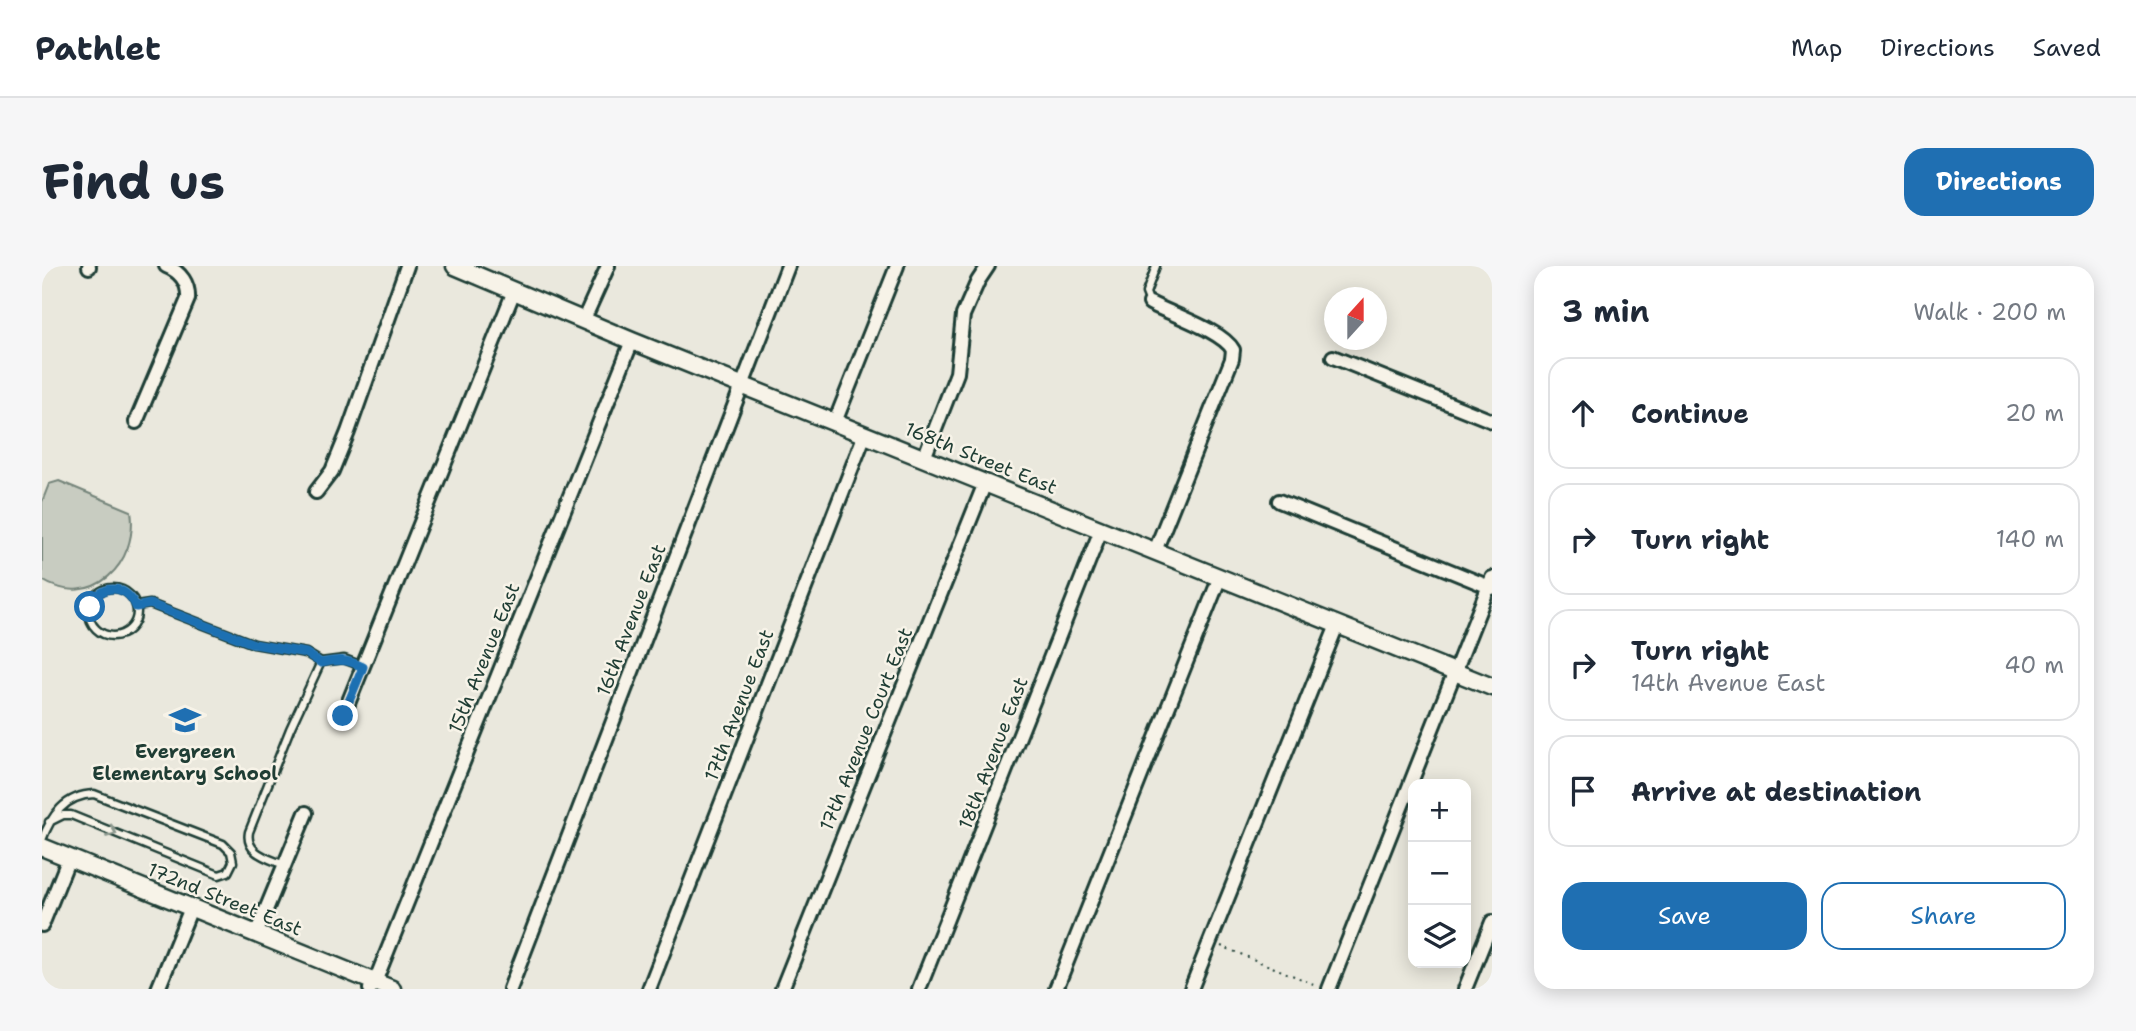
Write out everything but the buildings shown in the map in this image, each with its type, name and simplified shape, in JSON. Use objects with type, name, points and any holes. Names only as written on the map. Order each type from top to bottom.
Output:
[{"type":"street","points":[[135,422],[188,299],[184,280],[166,266]]},
{"type":"street","points":[[316,492],[331,471],[348,432],[407,266]]},
{"type":"street","name":"168th Street East","points":[[455,266],[632,341],[1492,687]]},
{"type":"street","points":[[584,319],[608,266]]},
{"type":"street","name":"16th Avenue East","points":[[510,989],[788,266]]},
{"type":"street","points":[[835,422],[897,266]]},
{"type":"street","points":[[924,458],[957,373],[963,315],[988,266]]},
{"type":"street","points":[[343,716],[514,291]]},
{"type":"street","points":[[1150,303],[1215,334],[1233,350],[1232,359],[1156,551]]},
{"type":"street","name":"15th Avenue East","points":[[372,986],[632,341]]},
{"type":"street","points":[[1333,357],[1492,421]]},
{"type":"street","name":"17th Avenue East","points":[[649,989],[865,434]]},
{"type":"street","name":"17th Avenue Court East","points":[[782,989],[985,483]]},
{"type":"street","points":[[1279,500],[1491,584],[1329,989]]},
{"type":"street","name":"18th Avenue East","points":[[919,989],[1101,530]]},
{"type":"street","points":[[1056,989],[1220,577]]},
{"type":"street","points":[[1191,989],[1337,625]]},
{"type":"street","points":[[256,934],[306,813]]},
{"type":"street","name":"172nd Street East","points":[[42,847],[256,934],[372,986],[392,989]]},
{"type":"street","points":[[42,925],[69,858]]},
{"type":"street","points":[[158,989],[191,908]]},
{"type":"street","points":[[1465,989],[1492,922]]},
{"type":"lane","points":[[1150,303],[1146,293],[1156,266]]},
{"type":"lane","points":[[105,589],[121,589],[133,599],[136,607],[135,622],[131,628],[117,636],[110,636],[96,629],[89,615],[93,599],[105,589]]},
{"type":"lane","points":[[136,607],[150,604],[254,644],[306,653],[321,663],[344,659],[363,667]]},
{"type":"lane","points":[[284,866],[255,852],[248,837],[290,729],[321,663]]},
{"type":"lane","points":[[42,840],[49,822],[58,809],[87,794],[102,796],[223,844],[231,852],[233,862],[228,872],[219,875],[71,815],[63,815],[49,822]]},
{"type":"path","points":[[1210,941],[1315,984]]},
{"type":"shaded area","points":[[59,481],[131,511],[132,530],[128,548],[120,564],[108,577],[94,586],[78,590],[61,588],[42,580],[42,502],[49,484]]},
{"type":"place","name":"Evergreen Elementary School","points":[[185,720]]},
{"type":"route","points":[[90,607],[98,593],[105,589],[121,589],[128,593],[136,607],[150,604],[254,644],[301,651],[321,663],[350,660],[363,667],[343,716]]}]
